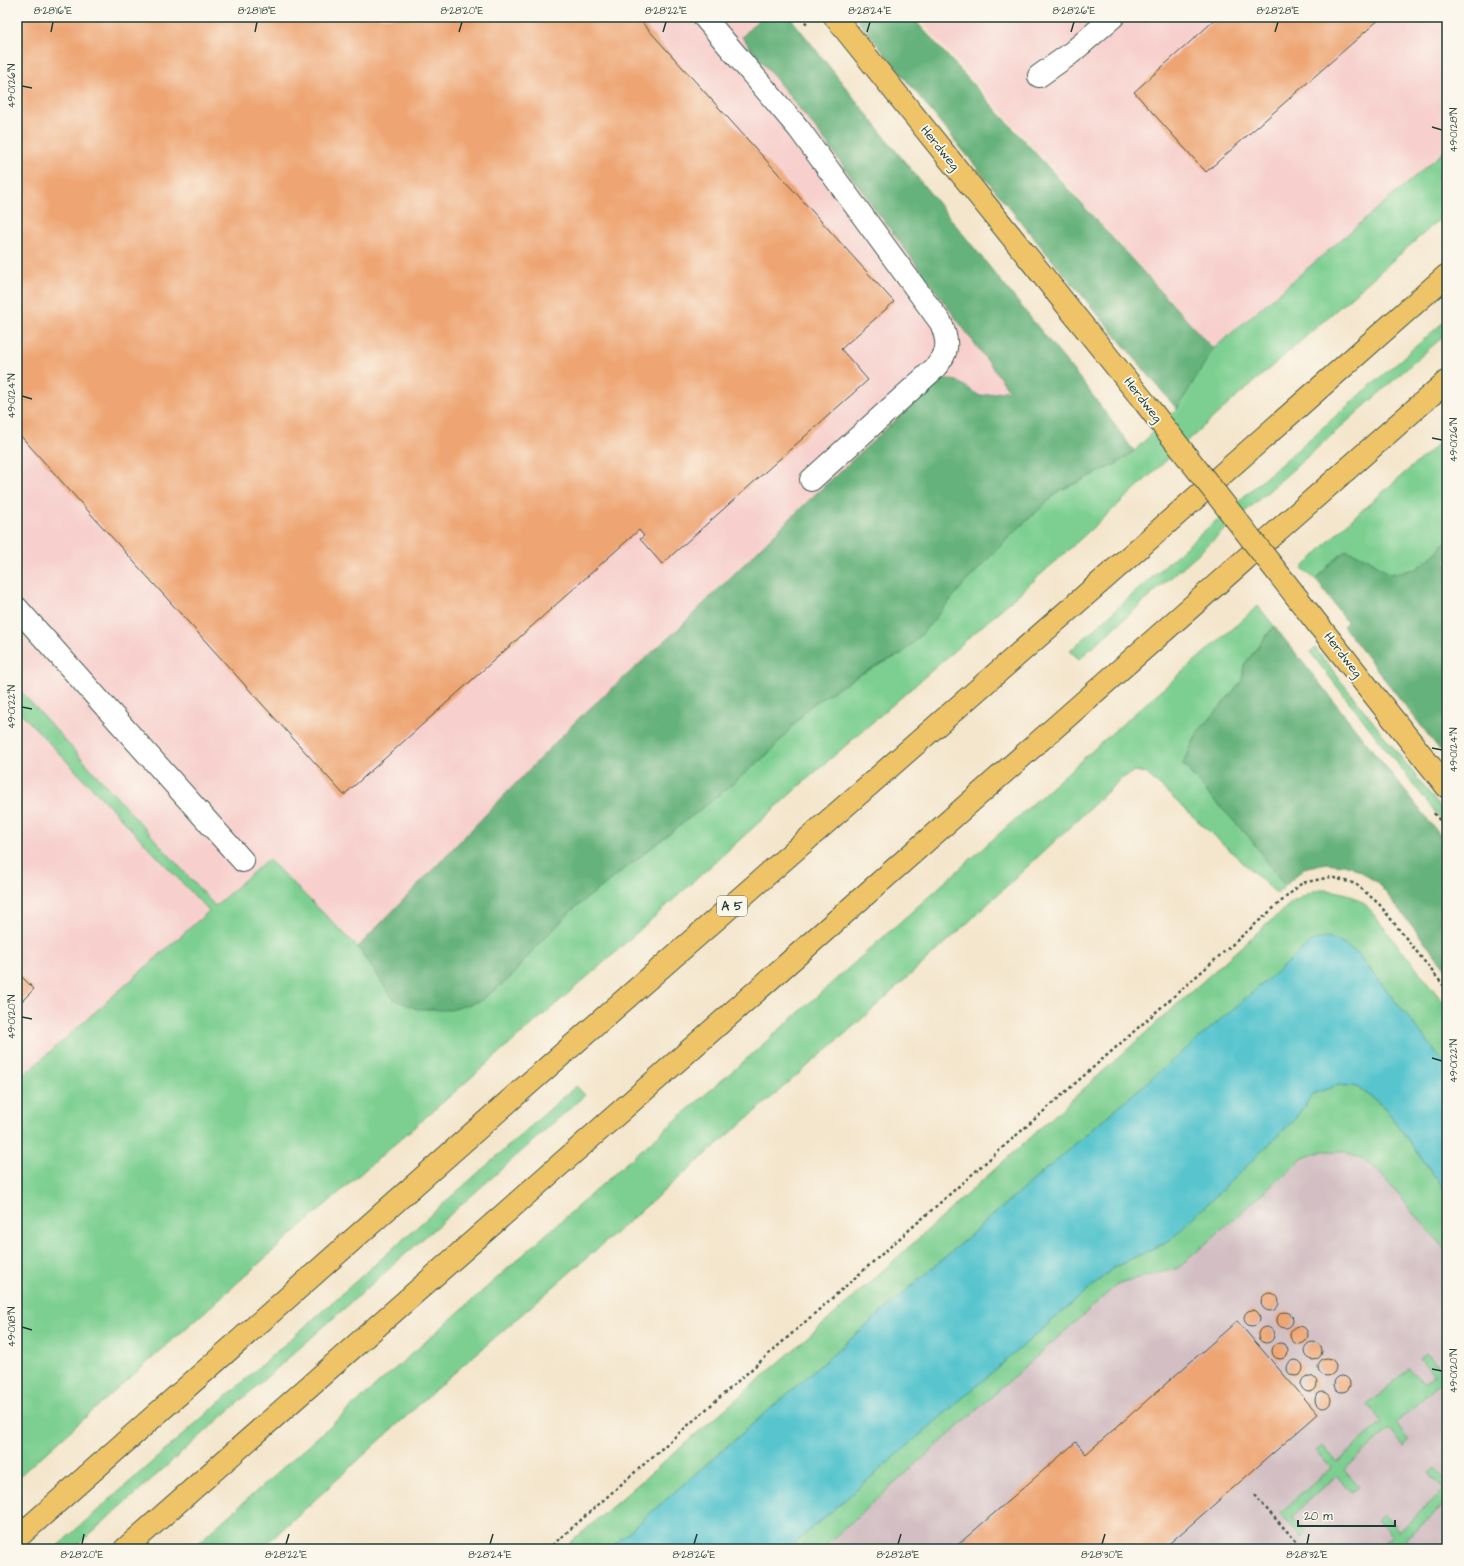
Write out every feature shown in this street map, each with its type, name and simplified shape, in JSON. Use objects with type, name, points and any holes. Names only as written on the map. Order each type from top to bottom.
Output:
[{"type":"main road","name":"Herdweg","points":[[835,17],[1146,404],[1447,787]]},
{"type":"main road","name":"A 5","points":[[17,1538],[517,1094],[1068,611],[1447,274]]},
{"type":"main road","points":[[125,1549],[1447,381]]},
{"type":"lane","points":[[704,17],[799,129],[941,323],[946,337],[946,350],[941,362],[811,480]]},
{"type":"lane","points":[[1039,76],[1070,54],[1113,17]]},
{"type":"lane","points":[[17,608],[243,861]]},
{"type":"path","points":[[548,1549],[1302,883],[1331,877],[1356,884],[1379,904],[1447,990]]},
{"type":"path","points":[[1254,1495],[1303,1549]]},
{"type":"shaded area","points":[[17,17],[759,17],[760,18],[743,37],[819,133],[1010,390],[980,396],[957,381],[940,378],[806,503],[678,629],[578,719],[358,947],[268,859],[17,1081]]},
{"type":"shaded area","points":[[917,17],[1447,17],[1447,149],[1213,349]]},
{"type":"shaded area","points":[[1322,1151],[1343,1151],[1360,1158],[1377,1170],[1447,1251],[1447,1549],[821,1549],[1119,1283],[1178,1268],[1303,1158]]},
{"type":"green space","points":[[759,17],[790,17],[1084,384],[1134,451],[1116,464],[1059,491],[1011,535],[963,585],[921,635],[901,654],[861,674],[811,705],[770,752],[724,791],[572,910],[534,949],[509,979],[480,1001],[450,1010],[417,1009],[393,999],[358,947],[578,719],[678,629],[806,503],[941,378],[957,381],[980,396],[1009,390],[819,133],[742,37],[760,18]]},
{"type":"green space","points":[[855,17],[912,17],[1213,349],[1177,409],[1033,237]]},
{"type":"green space","points":[[1447,149],[1447,213],[1215,416],[1065,553],[806,780],[602,964],[359,1175],[17,1478],[17,1081],[209,911],[17,709],[17,687],[215,906],[268,859],[358,947],[393,999],[450,1010],[480,1001],[509,979],[534,949],[572,910],[724,791],[770,752],[811,705],[861,674],[901,654],[921,635],[963,585],[1011,535],[1059,491],[1116,464],[1134,451],[1177,409],[1213,349]]},
{"type":"green space","points":[[1447,319],[1447,333],[1079,659],[1070,651],[1171,560]]},
{"type":"green space","points":[[1447,436],[1447,540],[1439,550],[1416,569],[1389,574],[1367,558],[1331,563],[1316,580],[1302,568],[1344,526]]},
{"type":"green space","points":[[1447,540],[1447,759],[1343,626],[1347,622],[1316,580],[1331,563],[1346,550],[1367,558],[1390,574],[1416,569],[1439,550]]},
{"type":"green space","points":[[1258,606],[1274,626],[1244,665],[1242,681],[1199,730],[1183,764],[1210,796],[1249,837],[1285,886],[1277,894],[1146,773],[1135,771],[1121,779],[962,928],[855,1025],[446,1380],[261,1549],[191,1549],[624,1165],[751,1055],[1112,733]]},
{"type":"green space","points":[[1274,626],[1447,844],[1447,970],[1378,883],[1351,866],[1326,863],[1304,868],[1285,886],[1249,837],[1210,796],[1183,764],[1199,730],[1242,681],[1244,665]]},
{"type":"green space","points":[[1315,648],[1447,816],[1447,827],[1310,652]]},
{"type":"green space","points":[[1315,890],[1342,893],[1353,897],[1366,905],[1447,1007],[1447,1066],[1356,952],[1120,1105],[609,1549],[563,1549],[828,1320],[1291,903]]},
{"type":"green space","points":[[1338,1085],[1358,1087],[1385,1108],[1447,1193],[1447,1251],[1377,1170],[1360,1158],[1343,1151],[1323,1151],[1303,1158],[1178,1268],[1119,1283],[821,1549],[788,1549],[1113,1268],[1170,1240],[1294,1120],[1313,1094]]},
{"type":"green space","points":[[576,1086],[585,1095],[73,1549],[54,1549]]},
{"type":"green space","points":[[1426,1353],[1441,1369],[1447,1364],[1447,1390],[1440,1383],[1395,1424],[1410,1440],[1404,1446],[1389,1429],[1344,1470],[1359,1487],[1352,1492],[1337,1475],[1292,1516],[1307,1533],[1302,1537],[1280,1513],[1331,1468],[1316,1451],[1322,1446],[1337,1462],[1382,1422],[1368,1405],[1409,1368],[1424,1384],[1434,1375],[1420,1358]]},
{"type":"green space","points":[[1435,1468],[1447,1481],[1447,1502],[1406,1538],[1415,1549],[1404,1549],[1399,1544],[1394,1549],[1378,1549],[1392,1536],[1377,1520],[1383,1514],[1399,1531],[1444,1490],[1429,1473]]},
{"type":"water","points":[[1325,938],[1334,939],[1356,952],[1447,1066],[1447,1193],[1385,1108],[1358,1087],[1338,1085],[1313,1094],[1294,1120],[1170,1240],[1113,1268],[788,1549],[609,1549],[1120,1105],[1314,940]]},
{"type":"building","points":[[17,17],[637,17],[894,302],[841,349],[868,380],[662,564],[640,539],[644,536],[639,530],[344,795],[17,432]]},
{"type":"building","points":[[1218,17],[1382,17],[1206,172],[1134,92]]},
{"type":"building","points":[[17,972],[34,989],[17,1006]]},
{"type":"building","points":[[1270,1293],[1276,1296],[1279,1302],[1276,1308],[1270,1311],[1264,1308],[1261,1302],[1264,1296]]},
{"type":"building","points":[[1249,1310],[1255,1310],[1260,1315],[1258,1324],[1255,1326],[1249,1326],[1244,1321],[1244,1315]]},
{"type":"building","points":[[1282,1312],[1288,1312],[1293,1317],[1291,1326],[1288,1328],[1282,1328],[1277,1323],[1277,1317]]},
{"type":"building","points":[[1237,1321],[1318,1414],[1163,1549],[953,1549],[1076,1442],[1086,1454]]},
{"type":"building","points":[[1299,1326],[1305,1329],[1308,1335],[1305,1341],[1299,1344],[1293,1341],[1290,1335],[1293,1329]]},
{"type":"building","points":[[1266,1327],[1273,1332],[1274,1335],[1269,1342],[1266,1343],[1259,1338],[1258,1335],[1263,1328]]},
{"type":"building","points":[[1313,1342],[1319,1345],[1322,1351],[1319,1357],[1313,1360],[1307,1357],[1304,1351],[1307,1345]]},
{"type":"building","points":[[1280,1343],[1287,1348],[1288,1351],[1283,1358],[1280,1359],[1273,1354],[1272,1351],[1277,1344]]},
{"type":"building","points":[[1327,1358],[1333,1361],[1336,1367],[1333,1373],[1327,1376],[1321,1373],[1318,1367],[1321,1361]]},
{"type":"building","points":[[1295,1360],[1302,1365],[1303,1368],[1298,1375],[1295,1376],[1288,1371],[1287,1368],[1292,1361]]},
{"type":"building","points":[[1306,1376],[1312,1376],[1317,1381],[1315,1390],[1312,1392],[1306,1392],[1301,1387],[1301,1381]]},
{"type":"building","points":[[1339,1376],[1345,1376],[1350,1381],[1348,1390],[1345,1392],[1339,1392],[1334,1387],[1334,1381]]},
{"type":"building","points":[[1320,1392],[1326,1392],[1331,1397],[1329,1406],[1326,1408],[1320,1408],[1315,1403],[1315,1397]]}]
